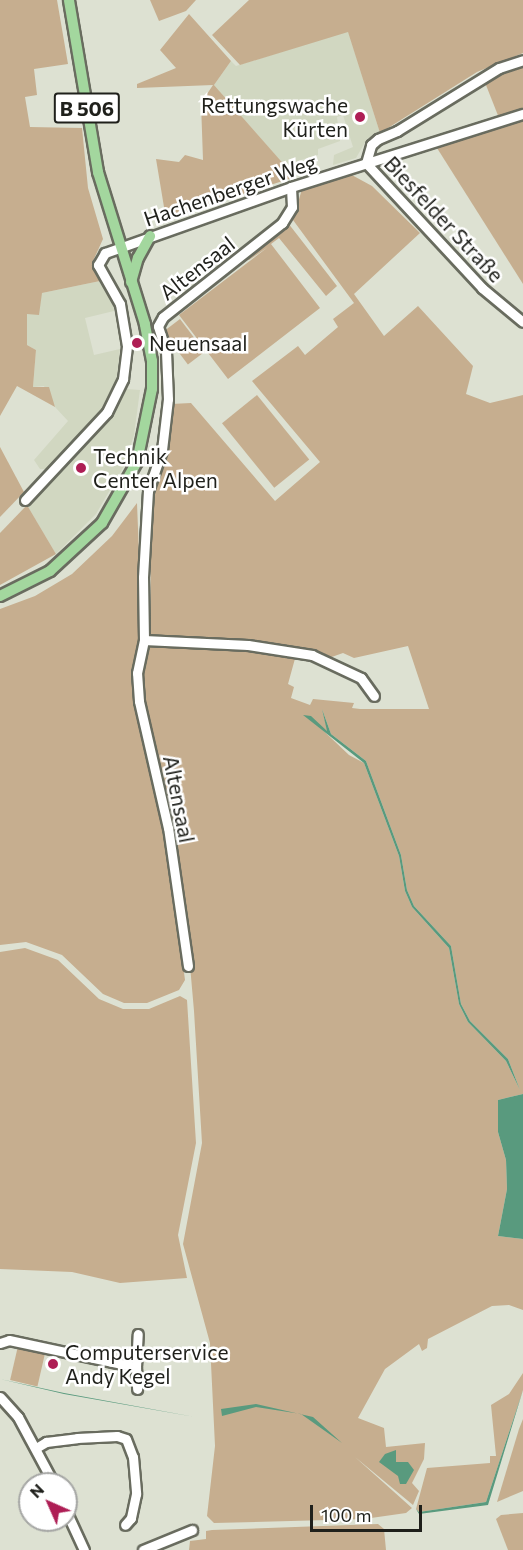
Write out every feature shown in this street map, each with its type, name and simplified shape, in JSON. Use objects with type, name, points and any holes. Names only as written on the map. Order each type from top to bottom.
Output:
[{"type":"main road","name":"B 506","points":[[0,596],[50,571],[87,539],[113,508],[137,462],[149,407],[152,361],[98,172],[69,0]]},
{"type":"main road","points":[[131,282],[138,258],[150,237]]},
{"type":"street","points":[[366,163],[371,145],[378,139],[398,131],[499,68],[523,60]]},
{"type":"street","name":"Hachenberger Weg","points":[[120,247],[291,187],[523,114]]},
{"type":"street","name":"Biesfelder Straße","points":[[366,163],[482,288],[521,317]]},
{"type":"street","name":"Altensaal","points":[[188,966],[168,828],[139,701],[137,673],[144,640],[143,577],[148,491],[162,450],[168,399],[166,351],[160,320],[282,222],[292,207],[291,187]]},
{"type":"street","points":[[25,500],[107,412],[123,379],[127,345],[120,304],[98,265],[105,253],[120,247]]},
{"type":"street","points":[[144,640],[248,645],[312,655],[361,678],[374,696]]},
{"type":"street","points":[[137,1389],[138,1334]]},
{"type":"street","points":[[0,1343],[9,1340],[136,1367]]},
{"type":"street","points":[[0,1397],[18,1417],[48,1472]]},
{"type":"street","points":[[36,1448],[46,1442],[77,1438],[117,1436],[126,1439],[133,1457],[136,1494],[131,1518],[124,1525]]},
{"type":"street","points":[[144,1550],[192,1530]]},
{"type":"street","points":[[76,1532],[84,1550]]},
{"type":"shaded area","points":[[0,0],[57,0],[68,64],[34,69],[37,95],[25,97],[30,127],[82,128],[88,188],[103,239],[93,261],[100,281],[42,293],[39,315],[27,314],[27,345],[36,350],[33,387],[49,387],[55,407],[17,386],[0,416]]},
{"type":"shaded area","points":[[150,0],[196,0],[186,11],[159,21]]},
{"type":"shaded area","points":[[249,0],[523,0],[523,53],[477,72],[380,133],[348,32],[240,65],[212,35]]},
{"type":"shaded area","points":[[189,14],[231,61],[214,85],[295,177],[166,219],[156,159],[179,162],[185,155],[203,160],[201,103],[213,85],[137,88],[137,84],[176,68],[160,50]]},
{"type":"shaded area","points":[[348,31],[380,133],[367,139],[356,158],[333,165],[334,155],[353,147],[343,115],[337,117],[340,141],[318,149],[318,155],[284,165],[214,85],[231,61],[236,66]]},
{"type":"shaded area","points":[[523,65],[523,109],[499,118],[484,80]]},
{"type":"shaded area","points":[[523,119],[523,284],[437,148]]},
{"type":"shaded area","points":[[350,174],[372,186],[420,233],[354,294],[384,336],[418,306],[473,366],[466,394],[490,403],[523,395],[523,1094],[498,1100],[498,1132],[506,1160],[507,1189],[498,1236],[523,1239],[523,1310],[509,1305],[492,1306],[428,1339],[427,1348],[422,1351],[419,1344],[385,1369],[358,1418],[384,1428],[386,1447],[425,1443],[424,1459],[412,1483],[419,1491],[413,1505],[355,1457],[412,1508],[406,1513],[364,1519],[214,1523],[207,1516],[215,1446],[210,1343],[183,1244],[202,1143],[194,1011],[189,954],[141,695],[148,644],[296,655],[288,684],[294,687],[291,698],[310,705],[313,699],[354,703],[352,708],[360,709],[429,709],[408,646],[354,658],[343,653],[326,659],[305,649],[279,645],[151,635],[150,502],[171,404],[191,403],[275,501],[320,462],[252,381],[298,346],[305,355],[338,327],[333,319],[354,303],[293,220],[302,189]],"holes":[[[322,709],[331,734],[366,761],[401,855],[407,890],[414,906],[451,946],[461,1004],[470,1021],[508,1059],[520,1090],[506,1061],[468,1022],[459,1004],[449,948],[412,907],[405,891],[399,856],[364,763],[349,755],[310,718],[328,732]]]},
{"type":"shaded area","points":[[288,223],[337,286],[326,296],[279,238],[271,244],[320,308],[228,379],[179,315],[268,247],[249,260],[243,256]]},
{"type":"shaded area","points":[[100,281],[113,300],[114,311],[85,318],[94,355],[120,349],[116,385],[106,406],[47,469],[40,469],[34,460],[68,421],[55,407],[44,386],[33,387],[36,350],[27,345],[27,314],[42,293]]},
{"type":"shaded area","points":[[180,319],[205,352],[188,364],[163,332]]},
{"type":"shaded area","points":[[126,389],[140,390],[134,435],[124,466],[96,514],[56,554],[27,505],[104,425]]},
{"type":"shaded area","points":[[257,395],[309,460],[274,488],[222,423]]},
{"type":"shaded area","points":[[0,447],[24,492],[0,517]]},
{"type":"shaded area","points":[[137,503],[142,630],[135,677],[166,835],[185,980],[179,990],[147,1003],[124,1003],[103,994],[62,955],[26,942],[0,945],[0,609],[35,596],[72,574],[112,536]]},
{"type":"shaded area","points":[[27,505],[56,554],[0,585],[0,533]]},
{"type":"shaded area","points":[[322,709],[331,734],[366,761],[401,855],[407,890],[414,906],[451,946],[461,1004],[470,1021],[508,1059],[520,1090],[506,1061],[468,1022],[459,1004],[449,948],[412,907],[405,891],[399,856],[364,763],[303,715],[311,716],[327,731]]},
{"type":"shaded area","points":[[25,948],[58,960],[99,999],[123,1009],[149,1009],[180,996],[187,1000],[196,1143],[178,1235],[187,1278],[120,1283],[72,1272],[0,1269],[0,952]]},
{"type":"shaded area","points":[[523,1094],[523,1239],[498,1236],[507,1189],[506,1160],[498,1132],[498,1100]]},
{"type":"shaded area","points":[[18,1346],[45,1352],[37,1386],[10,1380]]},
{"type":"shaded area","points":[[523,1373],[523,1390],[486,1502],[419,1512],[416,1509],[427,1468],[490,1463],[490,1456],[496,1456],[491,1405],[509,1394]]},
{"type":"shaded area","points":[[0,1379],[64,1393],[195,1417],[64,1394]]},
{"type":"shaded area","points":[[523,1390],[488,1505],[419,1514],[416,1509],[419,1512],[486,1502]]},
{"type":"shaded area","points":[[256,1404],[297,1413],[256,1407],[222,1416],[221,1409]]},
{"type":"shaded area","points":[[302,1414],[313,1417],[342,1443]]},
{"type":"shaded area","points":[[523,1419],[523,1491],[497,1502],[519,1429]]},
{"type":"shaded area","points":[[396,1450],[396,1462],[408,1462],[414,1470],[406,1484],[400,1484],[398,1476],[379,1462],[385,1454]]},
{"type":"shaded area","points":[[523,1513],[523,1550],[508,1550],[496,1519],[501,1515]]},
{"type":"shaded area","points":[[378,1524],[384,1529],[386,1550],[189,1550],[190,1541],[206,1539],[206,1531],[212,1530]]},
{"type":"place","name":"Rettungswache Kürten","points":[[360,117]]},
{"type":"place","name":"Neuensaal","points":[[137,343]]},
{"type":"place","name":"Technik Center Alpen","points":[[81,468]]},
{"type":"place","name":"Computerservice Andy Kegel","points":[[53,1364]]}]
